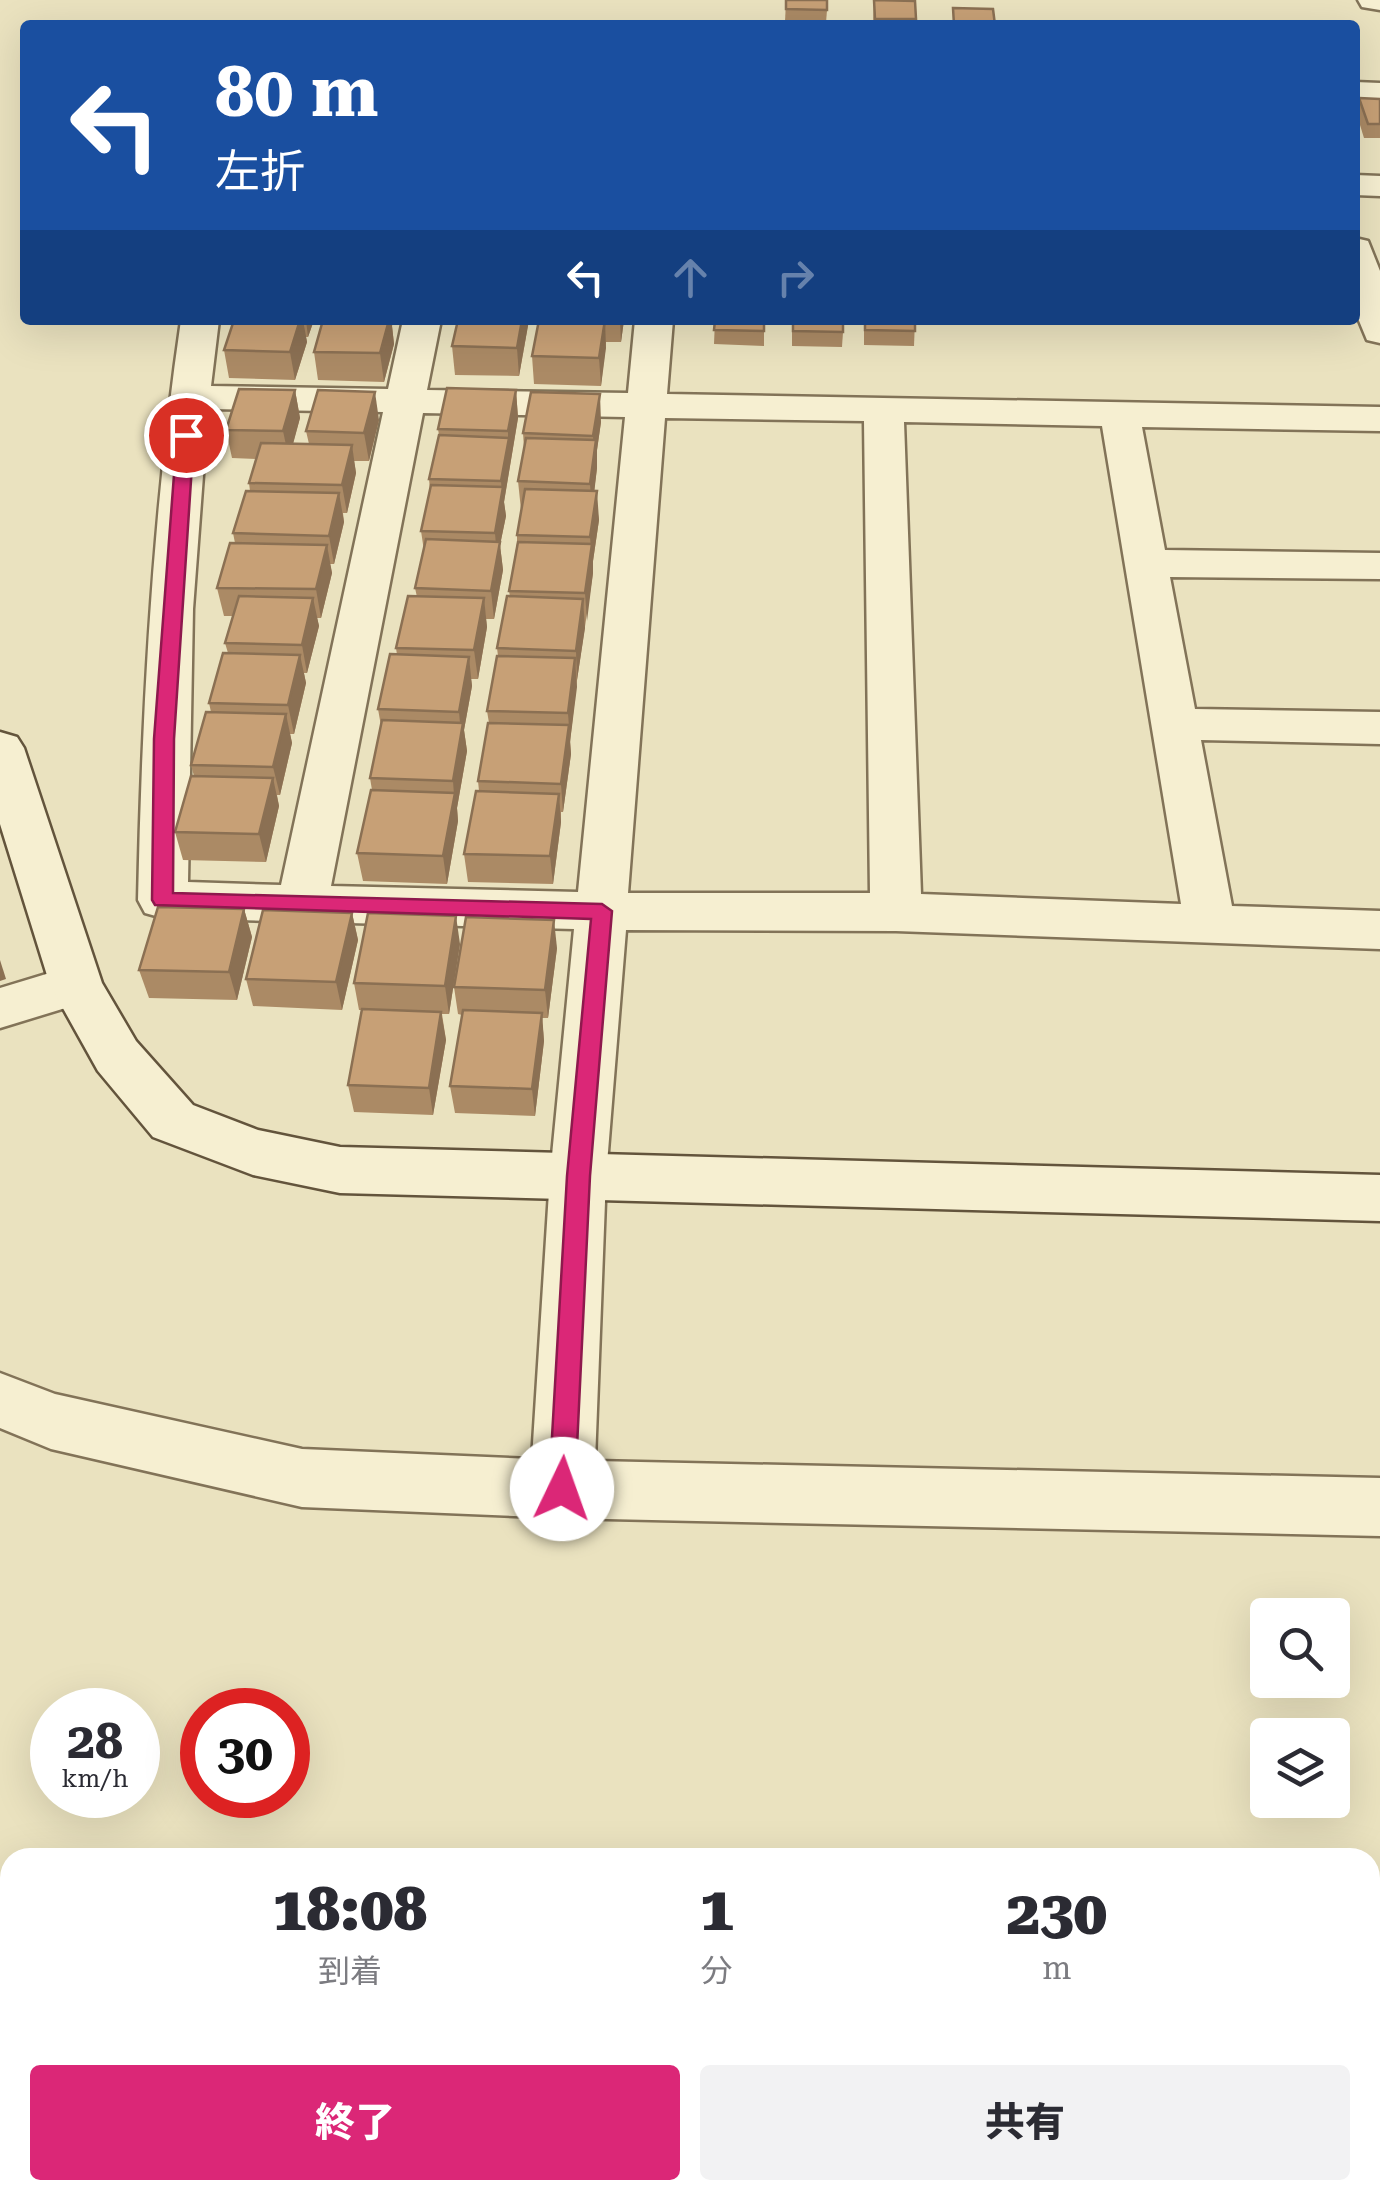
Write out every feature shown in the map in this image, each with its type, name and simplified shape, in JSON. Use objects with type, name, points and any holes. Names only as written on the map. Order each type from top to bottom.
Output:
[{"type":"street","points":[[1360,266],[1380,332]]},
{"type":"street","points":[[199,325],[188,398],[164,739],[162,900],[602,911],[896,912],[1380,930]]},
{"type":"street","points":[[302,903],[421,325]]},
{"type":"street","points":[[562,1489],[578,1176],[654,325]]},
{"type":"street","points":[[188,398],[1380,419]]},
{"type":"street","points":[[884,410],[896,912]]},
{"type":"street","points":[[1120,414],[1210,924]]},
{"type":"street","points":[[1148,562],[1380,566]]},
{"type":"street","points":[[1176,724],[1380,728]]},
{"type":"street","points":[[0,748],[76,985],[116,1056],[172,1121],[253,1152],[340,1170],[1380,1198]]},
{"type":"street","points":[[0,1008],[76,985]]},
{"type":"street","points":[[0,1400],[51,1421],[302,1478],[562,1489],[1380,1506]]},
{"type":"building","points":[[786,0],[827,0],[827,10],[786,9]]},
{"type":"building","points":[[874,0],[915,1],[916,19],[875,19]]},
{"type":"building","points":[[953,8],[993,9],[994,20],[954,20]]},
{"type":"building","points":[[1360,98],[1380,99],[1380,124],[1368,124]]},
{"type":"building","points":[[232,325],[298,325],[290,352],[224,350]]},
{"type":"building","points":[[322,325],[388,325],[380,353],[314,352]]},
{"type":"building","points":[[457,325],[521,325],[517,348],[452,346]]},
{"type":"building","points":[[538,325],[604,325],[599,358],[532,356]]},
{"type":"building","points":[[714,325],[764,325],[764,331],[714,330]]},
{"type":"building","points":[[793,325],[843,325],[843,332],[793,331]]},
{"type":"building","points":[[865,325],[915,325],[915,331],[865,330]]},
{"type":"building","points":[[447,388],[516,390],[508,431],[438,429]]},
{"type":"building","points":[[239,389],[295,390],[283,431],[226,430]]},
{"type":"building","points":[[318,390],[375,392],[364,433],[306,431]]},
{"type":"building","points":[[531,392],[600,394],[593,436],[523,433]]},
{"type":"building","points":[[439,435],[509,438],[501,481],[429,479]]},
{"type":"building","points":[[526,438],[596,440],[590,484],[518,481]]},
{"type":"building","points":[[261,443],[352,445],[342,485],[249,483]]},
{"type":"building","points":[[431,485],[503,487],[495,533],[421,531]]},
{"type":"building","points":[[525,489],[597,491],[590,537],[517,535]]},
{"type":"building","points":[[246,491],[339,493],[329,536],[233,533]]},
{"type":"building","points":[[426,539],[500,542],[491,591],[415,588]]},
{"type":"building","points":[[518,542],[592,544],[585,593],[509,591]]},
{"type":"building","points":[[230,543],[327,545],[316,589],[217,588]]},
{"type":"building","points":[[239,596],[313,598],[302,645],[225,643]]},
{"type":"building","points":[[408,596],[484,598],[474,650],[396,648]]},
{"type":"building","points":[[507,596],[583,599],[576,651],[497,648]]},
{"type":"building","points":[[223,653],[300,655],[288,705],[209,703]]},
{"type":"building","points":[[390,654],[469,657],[459,712],[378,709]]},
{"type":"building","points":[[497,656],[575,658],[568,713],[487,711]]},
{"type":"building","points":[[206,712],[286,714],[273,767],[191,765]]},
{"type":"building","points":[[382,720],[463,723],[453,781],[370,778]]},
{"type":"building","points":[[488,723],[569,725],[561,784],[478,781]]},
{"type":"building","points":[[191,776],[273,778],[259,834],[175,832]]},
{"type":"building","points":[[371,790],[455,793],[443,856],[357,853]]},
{"type":"building","points":[[476,791],[559,794],[550,856],[464,854]]},
{"type":"building","points":[[158,907],[244,909],[229,972],[139,970]]},
{"type":"building","points":[[263,910],[352,913],[336,982],[246,979]]},
{"type":"building","points":[[368,913],[456,916],[445,986],[354,983]]},
{"type":"building","points":[[466,917],[554,920],[545,990],[454,987]]},
{"type":"building","points":[[362,1009],[441,1012],[429,1088],[348,1085]]},
{"type":"building","points":[[463,1010],[542,1013],[532,1089],[450,1086]]},
{"type":"route","points":[[186,435],[164,739],[162,900],[602,911],[578,1176],[562,1489]]}]
